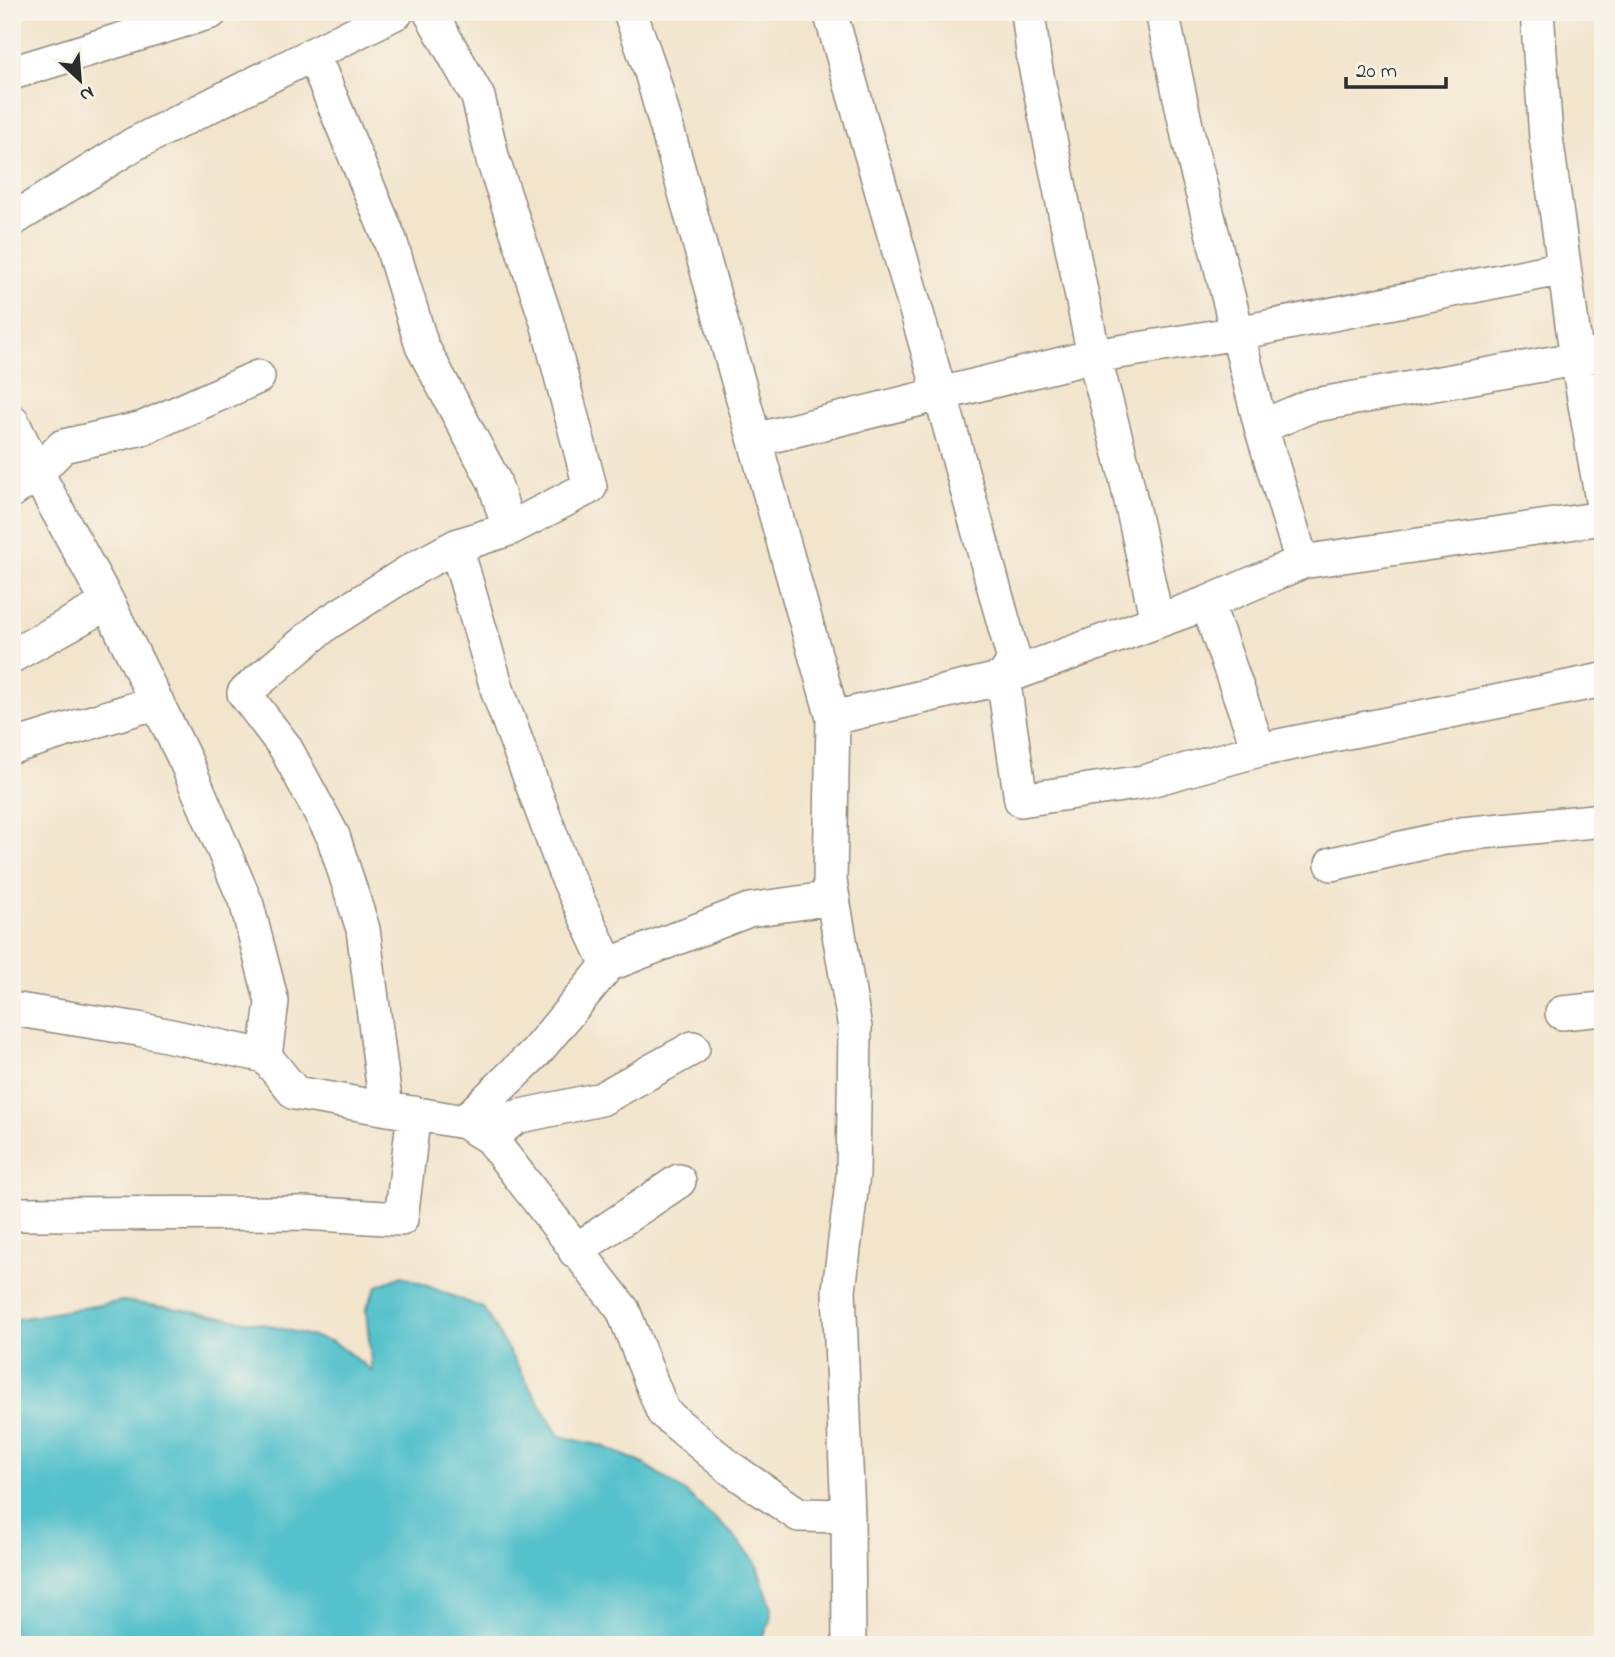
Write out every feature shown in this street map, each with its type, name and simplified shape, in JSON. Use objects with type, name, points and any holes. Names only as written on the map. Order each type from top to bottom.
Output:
[{"type":"street","points":[[12,73],[211,12]]},
{"type":"street","points":[[12,220],[134,144],[397,12]]},
{"type":"street","points":[[12,1214],[303,1213],[401,1219],[400,1110],[363,929],[333,836],[285,747],[244,693],[326,624],[415,568],[456,546],[509,529],[590,487],[547,322],[493,160],[478,97],[430,12]]},
{"type":"street","points":[[629,12],[651,72],[833,718],[830,881],[855,1028],[853,1175],[839,1290],[848,1516],[849,1645]]},
{"type":"street","points":[[830,12],[1014,660],[1003,678],[1021,800],[1143,782],[1259,750],[1603,680]]},
{"type":"street","points":[[1028,12],[1034,60],[1094,356],[1124,469],[1157,621]]},
{"type":"street","points":[[1162,12],[1189,140],[1261,428],[1302,562]]},
{"type":"street","points":[[1537,12],[1546,137],[1564,268],[1590,357],[1603,506]]},
{"type":"street","points":[[313,54],[390,240],[422,346],[494,481],[509,529]]},
{"type":"street","points":[[755,440],[1094,356],[1238,333],[1564,268]]},
{"type":"street","points":[[1261,428],[1310,406],[1590,357]]},
{"type":"street","points":[[25,482],[63,446],[143,428],[258,377]]},
{"type":"street","points":[[12,421],[25,482],[108,603],[186,762],[247,905],[272,1002],[265,1056]]},
{"type":"street","points":[[833,718],[1003,678],[1206,603],[1302,562],[1603,518]]},
{"type":"street","points":[[456,546],[498,692],[564,870],[608,965]]},
{"type":"street","points":[[12,656],[108,603]]},
{"type":"street","points":[[1206,603],[1259,750]]},
{"type":"street","points":[[12,747],[157,702]]},
{"type":"street","points":[[1332,864],[1462,834],[1603,820]]},
{"type":"street","points":[[477,1130],[536,1052],[608,965],[749,910],[833,898]]},
{"type":"street","points":[[12,1009],[138,1029],[265,1056],[295,1093],[400,1110],[477,1130],[516,1117],[601,1099],[693,1048]]},
{"type":"street","points":[[1562,1013],[1603,1009]]},
{"type":"street","points":[[477,1130],[623,1310],[663,1412],[730,1468],[800,1515],[848,1516]]},
{"type":"street","points":[[575,1251],[679,1181]]},
{"type":"water","points":[[402,1276],[483,1308],[559,1436],[602,1446],[644,1464],[685,1492],[731,1533],[755,1561],[772,1608],[770,1621],[760,1645],[12,1645],[12,1320],[123,1301],[267,1325],[334,1342],[372,1371],[366,1309],[377,1286]]}]
